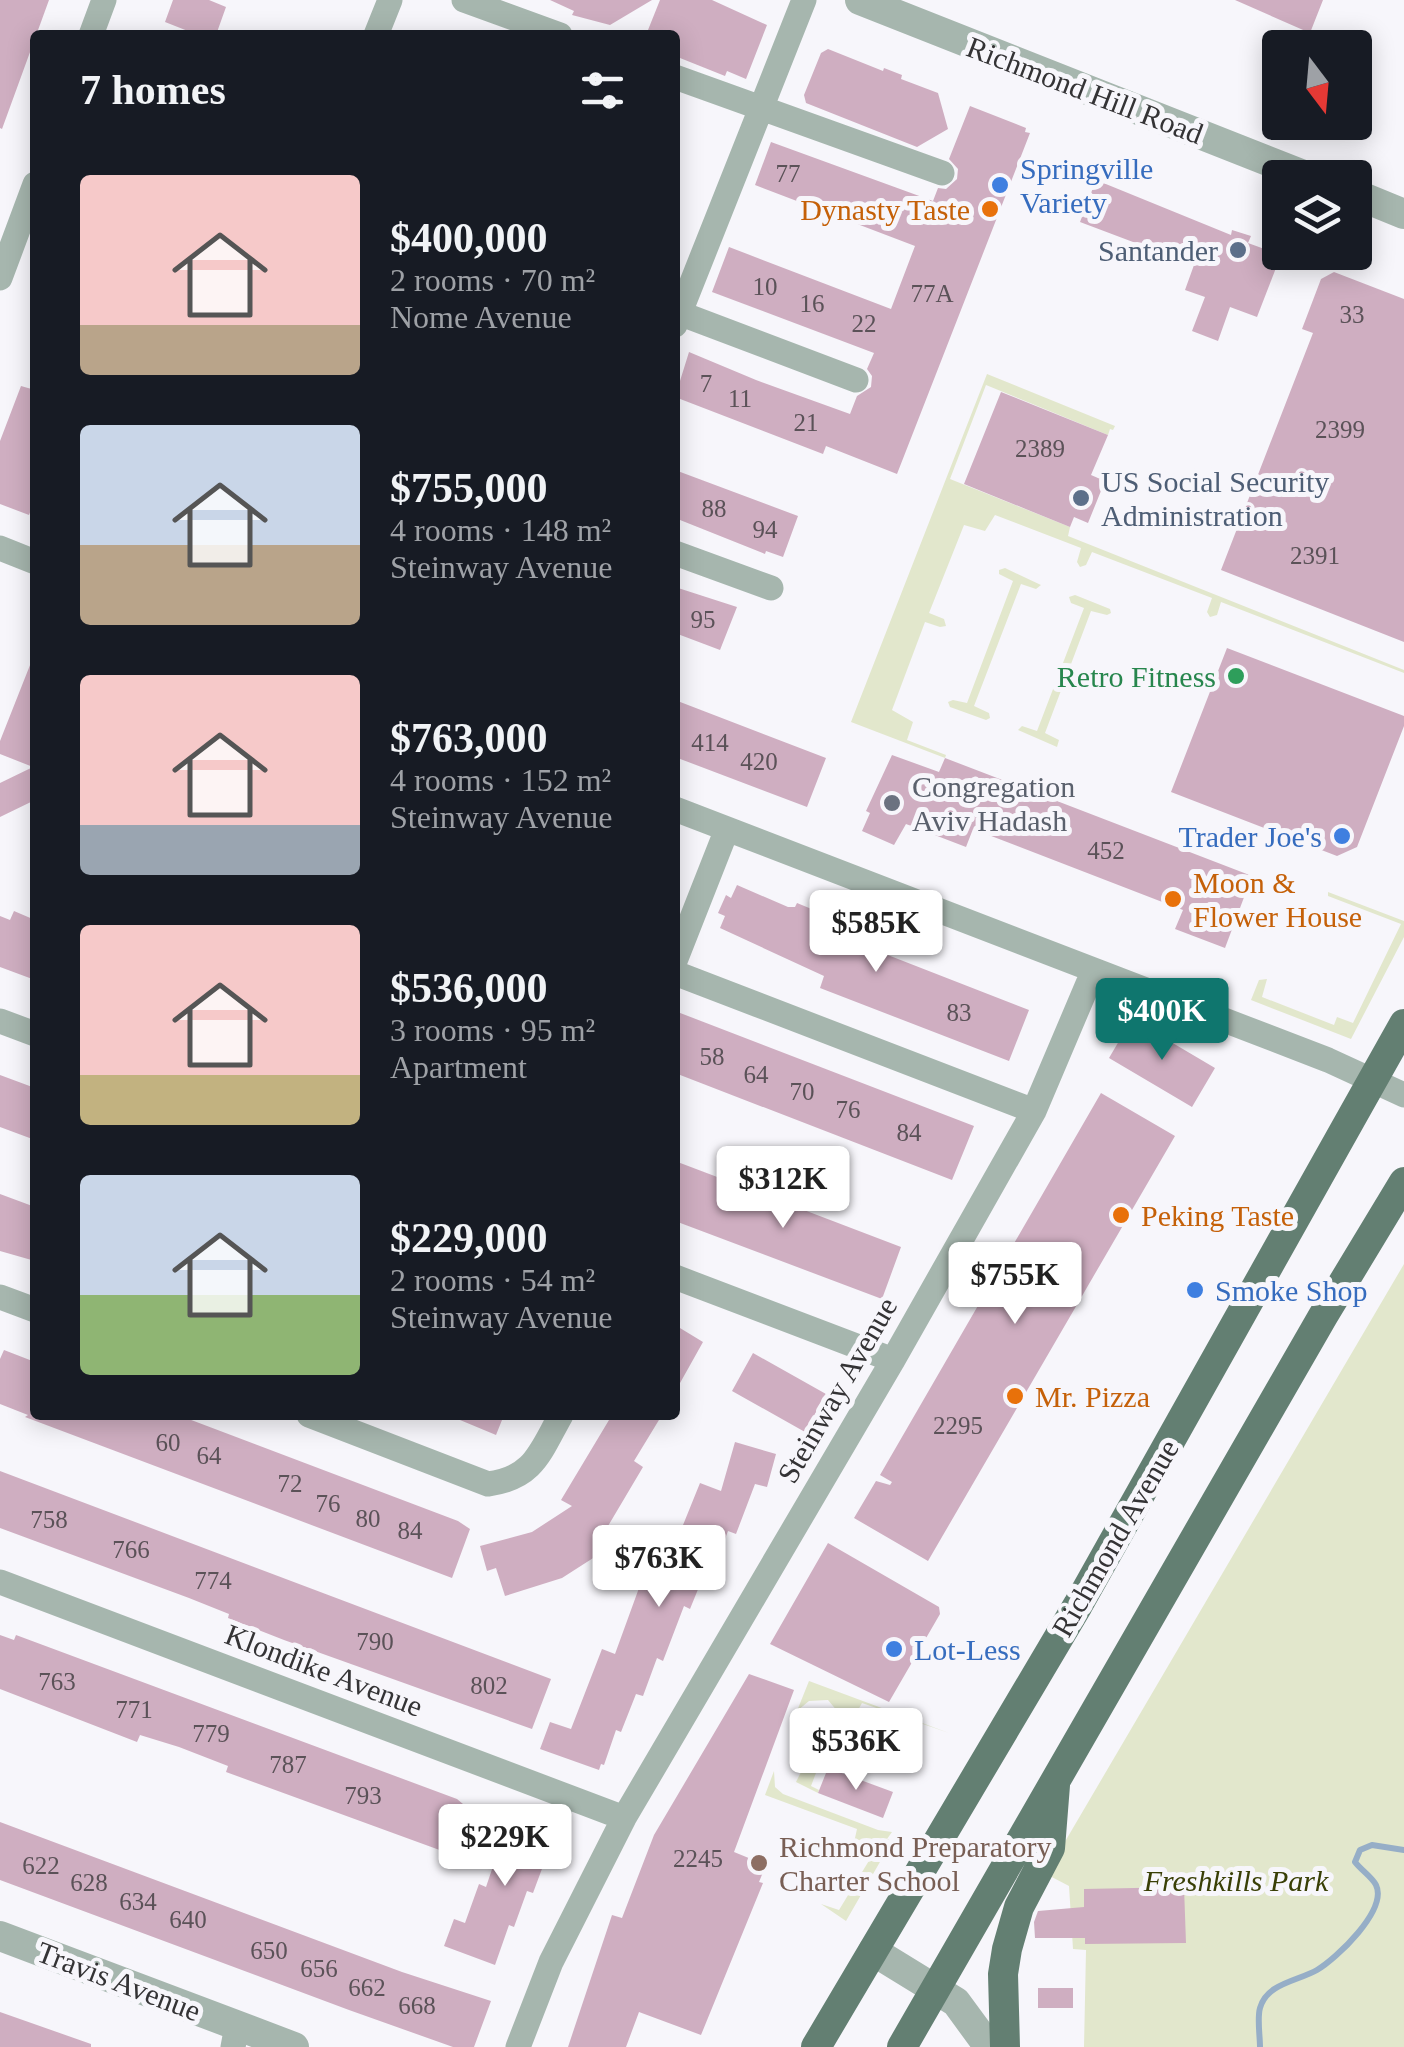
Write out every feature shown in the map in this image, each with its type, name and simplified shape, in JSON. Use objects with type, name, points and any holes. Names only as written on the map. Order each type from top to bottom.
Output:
[{"type":"main road","name":"Richmond Avenue","points":[[816,2047],[1078,1605],[1404,1024]]},
{"type":"main road","points":[[902,2047],[1404,1182]]},
{"type":"main road","points":[[1005,2047],[1002,1974],[1019,1907],[1050,1848],[1056,1777]]},
{"type":"street","points":[[93,30],[104,0]]},
{"type":"street","points":[[378,30],[390,0]]},
{"type":"street","points":[[465,0],[546,30]]},
{"type":"street","points":[[680,311],[804,0]]},
{"type":"street","name":"Richmond Hill Road","points":[[860,0],[1264,160]]},
{"type":"street","points":[[680,80],[942,173]]},
{"type":"street","points":[[0,278],[30,197]]},
{"type":"street","points":[[1372,201],[1404,214]]},
{"type":"street","points":[[680,320],[856,380]]},
{"type":"street","points":[[0,548],[30,560]]},
{"type":"street","points":[[680,555],[770,588]]},
{"type":"street","points":[[680,811],[1374,1079],[1404,1095]]},
{"type":"street","points":[[680,948],[727,829]]},
{"type":"street","name":"Steinway Avenue","points":[[518,2047],[551,1962],[624,1818],[893,1360],[1034,1110],[1093,972]]},
{"type":"street","points":[[680,975],[1034,1110]]},
{"type":"street","points":[[0,1021],[30,1032]]},
{"type":"street","points":[[680,1279],[893,1360]]},
{"type":"street","points":[[0,1296],[30,1308]]},
{"type":"street","points":[[322,1420],[488,1484],[524,1474],[557,1420]]},
{"type":"street","name":"Klondike Avenue","points":[[0,1582],[624,1818]]},
{"type":"street","name":"Travis Avenue","points":[[0,1936],[236,2037],[294,2047]]},
{"type":"street","points":[[873,1951],[936,1988],[968,2015],[988,2047]]},
{"type":"green space","points":[[987,374],[1115,426],[1108,435],[986,385],[950,479],[1070,527],[1068,536],[1404,673],[1221,602],[1217,615],[1210,617],[1207,612],[1212,598],[1092,552],[1086,565],[1080,567],[1077,562],[1081,548],[995,515],[985,531],[964,525],[929,613],[944,619],[946,626],[925,622],[892,710],[913,722],[907,740],[946,755],[945,758],[851,722]]},
{"type":"green space","points":[[1005,568],[1041,585],[1036,589],[1021,584],[974,706],[989,713],[986,720],[950,707],[948,702],[967,703],[1013,581],[999,574]]},
{"type":"green space","points":[[1075,595],[1110,609],[1111,613],[1091,611],[1045,733],[1059,740],[1057,747],[1018,730],[1022,726],[1037,731],[1084,608],[1071,603],[1069,597]]},
{"type":"green space","points":[[1328,892],[1404,921],[1404,937],[1351,1039],[1251,1000],[1259,980],[1267,979],[1262,997],[1334,1025],[1337,1017],[1353,1023],[1401,924],[1328,896]]},
{"type":"green space","name":"Freshkills Park","points":[[1404,1264],[1404,2047],[1084,2047],[1086,1950],[1073,1949],[1069,1886],[1046,1874]]},
{"type":"green space","points":[[809,1681],[949,1733],[862,1703],[853,1719],[838,1712],[828,1700],[809,1701],[797,1711]]},
{"type":"green space","points":[[816,1718],[835,1725],[819,1720],[810,1745],[820,1749],[811,1786],[818,1793],[796,1782],[801,1772],[792,1764],[808,1724]]},
{"type":"green space","points":[[774,1771],[775,1787],[783,1794],[892,1832],[887,1839],[892,1841],[846,1921],[821,1904],[839,1910],[870,1859],[853,1847],[857,1829],[765,1795]]},
{"type":"building","points":[[0,0],[49,0],[38,30],[30,30],[30,52],[0,128]]},
{"type":"building","points":[[173,0],[209,0],[226,7],[218,30],[185,30],[165,22]]},
{"type":"building","points":[[550,0],[652,0],[610,25],[572,15],[574,11]]},
{"type":"building","points":[[660,0],[712,0],[767,25],[746,79],[727,71],[725,76],[680,58],[680,30],[648,30]]},
{"type":"building","points":[[1235,0],[1323,0],[1311,30]]},
{"type":"building","points":[[828,49],[902,75],[901,79],[938,93],[948,129],[917,147],[806,103],[804,95],[821,53]]},
{"type":"building","points":[[970,106],[1030,133],[897,474],[826,446],[823,454],[680,399],[680,381],[689,352],[850,414],[857,396],[871,387],[872,376],[867,369],[874,353],[712,292],[729,247],[891,309],[915,246],[755,185],[771,142],[933,201],[938,188],[946,189],[957,179],[958,169],[949,159]]},
{"type":"building","points":[[1096,180],[1231,235],[1232,230],[1251,236],[1248,243],[1262,248],[1262,270],[1275,270],[1257,317],[1230,307],[1218,341],[1192,331],[1205,297],[1185,290],[1194,265],[1080,222]]},
{"type":"building","points":[[1334,272],[1404,299],[1404,642],[1221,570],[1313,333],[1302,329],[1321,279]]},
{"type":"building","points":[[21,386],[30,389],[29,515],[0,504],[0,441]]},
{"type":"building","points":[[1001,392],[1108,435],[1091,475],[1105,481],[1088,523],[1074,517],[1070,527],[964,484]]},
{"type":"building","points":[[680,472],[798,516],[783,557],[766,551],[765,554],[680,520]]},
{"type":"building","points":[[680,589],[737,607],[720,650],[680,635]]},
{"type":"building","points":[[1227,648],[1404,716],[1404,726],[1357,847],[1337,856],[1171,792]]},
{"type":"building","points":[[30,665],[30,766],[0,754],[0,741]]},
{"type":"building","points":[[680,702],[826,758],[807,807],[680,759]]},
{"type":"building","points":[[892,755],[939,772],[945,758],[1252,876],[1225,948],[1175,929],[1183,910],[973,829],[966,847],[906,824],[894,845],[862,831],[870,813],[866,811]]},
{"type":"building","points":[[30,768],[30,802],[0,817],[0,783]]},
{"type":"building","points":[[737,885],[788,907],[797,903],[814,910],[812,915],[824,920],[821,929],[1029,1010],[1009,1061],[820,988],[824,976],[720,928],[725,916],[718,913],[726,895],[731,898]]},
{"type":"building","points":[[14,911],[30,918],[30,978],[0,967],[0,916],[10,920]]},
{"type":"building","points":[[680,1013],[974,1126],[952,1180],[680,1075]]},
{"type":"building","points":[[1132,1019],[1215,1068],[1192,1107],[1109,1058]]},
{"type":"building","points":[[0,1075],[30,1086],[30,1138],[0,1127]]},
{"type":"building","points":[[1101,1093],[1175,1136],[928,1561],[854,1518],[876,1481],[890,1485],[892,1482],[880,1475]]},
{"type":"building","points":[[680,1163],[901,1247],[882,1299],[680,1223]]},
{"type":"building","points":[[0,1194],[30,1205],[30,1260],[0,1251]]},
{"type":"building","points":[[680,1328],[703,1342],[680,1383]]},
{"type":"building","points":[[4,1350],[30,1360],[30,1419],[0,1404],[0,1359]]},
{"type":"building","points":[[753,1353],[826,1394],[805,1432],[732,1391]]},
{"type":"building","points":[[33,1420],[191,1420],[458,1521],[470,1529],[452,1578]]},
{"type":"building","points":[[460,1420],[502,1420],[496,1435]]},
{"type":"building","points":[[609,1420],[659,1420],[634,1461],[643,1467],[595,1548],[601,1553],[562,1578],[505,1596],[496,1568],[487,1571],[480,1546],[532,1532],[572,1506],[561,1500]]},
{"type":"building","points":[[735,1442],[776,1454],[767,1487],[755,1484],[736,1534],[728,1531],[710,1579],[703,1577],[690,1609],[684,1606],[663,1661],[657,1658],[643,1696],[636,1694],[621,1732],[616,1730],[604,1765],[599,1770],[540,1749],[550,1722],[571,1729],[602,1649],[615,1654],[647,1571],[654,1574],[673,1527],[681,1530],[700,1483],[721,1491]]},
{"type":"building","points":[[0,1471],[551,1679],[532,1729],[284,1640],[189,1598],[0,1528]]},
{"type":"building","points":[[828,1543],[939,1607],[940,1614],[889,1702],[770,1644]]},
{"type":"building","points":[[0,1635],[14,1640],[16,1635],[457,1799],[463,1804],[445,1852],[226,1772],[228,1766],[179,1747],[140,1735],[137,1742],[0,1689]]},
{"type":"building","points":[[749,1674],[794,1690],[734,1852],[766,1865],[759,1882],[763,1883],[701,2035],[639,2012],[626,2047],[568,2047],[612,1915],[622,1918],[654,1835]]},
{"type":"building","points":[[828,1768],[893,1792],[883,1818],[818,1793]]},
{"type":"building","points":[[511,1813],[563,1833],[553,1860],[546,1858],[533,1893],[527,1891],[514,1927],[509,1925],[495,1965],[444,1946],[454,1919],[465,1923],[479,1884],[486,1887]]},
{"type":"building","points":[[0,1822],[402,1972],[491,2001],[474,2047],[453,2047],[0,1880]]},
{"type":"building","points":[[1184,1887],[1186,1943],[1085,1944],[1085,1938],[1035,1938],[1038,1911],[1084,1907],[1084,1889]]},
{"type":"building","points":[[1038,1988],[1073,1988],[1073,2008],[1038,2008]]},
{"type":"building","points":[[0,2012],[91,2044],[91,2047],[0,2047]]},
{"type":"waterway","points":[[1260,2047],[1260,2008],[1269,1993],[1317,1970],[1336,1956],[1375,1907],[1376,1885],[1355,1862],[1360,1850],[1372,1845],[1404,1850]]},
{"type":"place","name":"Springville Variety","points":[[1000,185]]},
{"type":"place","name":"Dynasty Taste","points":[[990,209]]},
{"type":"place","name":"Santander","points":[[1238,250]]},
{"type":"place","name":"US Social Security Administration","points":[[1081,498]]},
{"type":"place","name":"Retro Fitness","points":[[1236,676]]},
{"type":"place","name":"Congregation Aviv Hadash","points":[[892,803]]},
{"type":"place","name":"Trader Joe's","points":[[1342,836]]},
{"type":"place","name":"Moon & Flower House","points":[[1173,899]]},
{"type":"place","name":"Peking Taste","points":[[1121,1215]]},
{"type":"place","name":"Smoke Shop","points":[[1195,1290]]},
{"type":"place","name":"Mr. Pizza","points":[[1015,1396]]},
{"type":"place","name":"Lot-Less","points":[[894,1649]]},
{"type":"place","name":"Richmond Preparatory Charter School","points":[[759,1863]]}]
